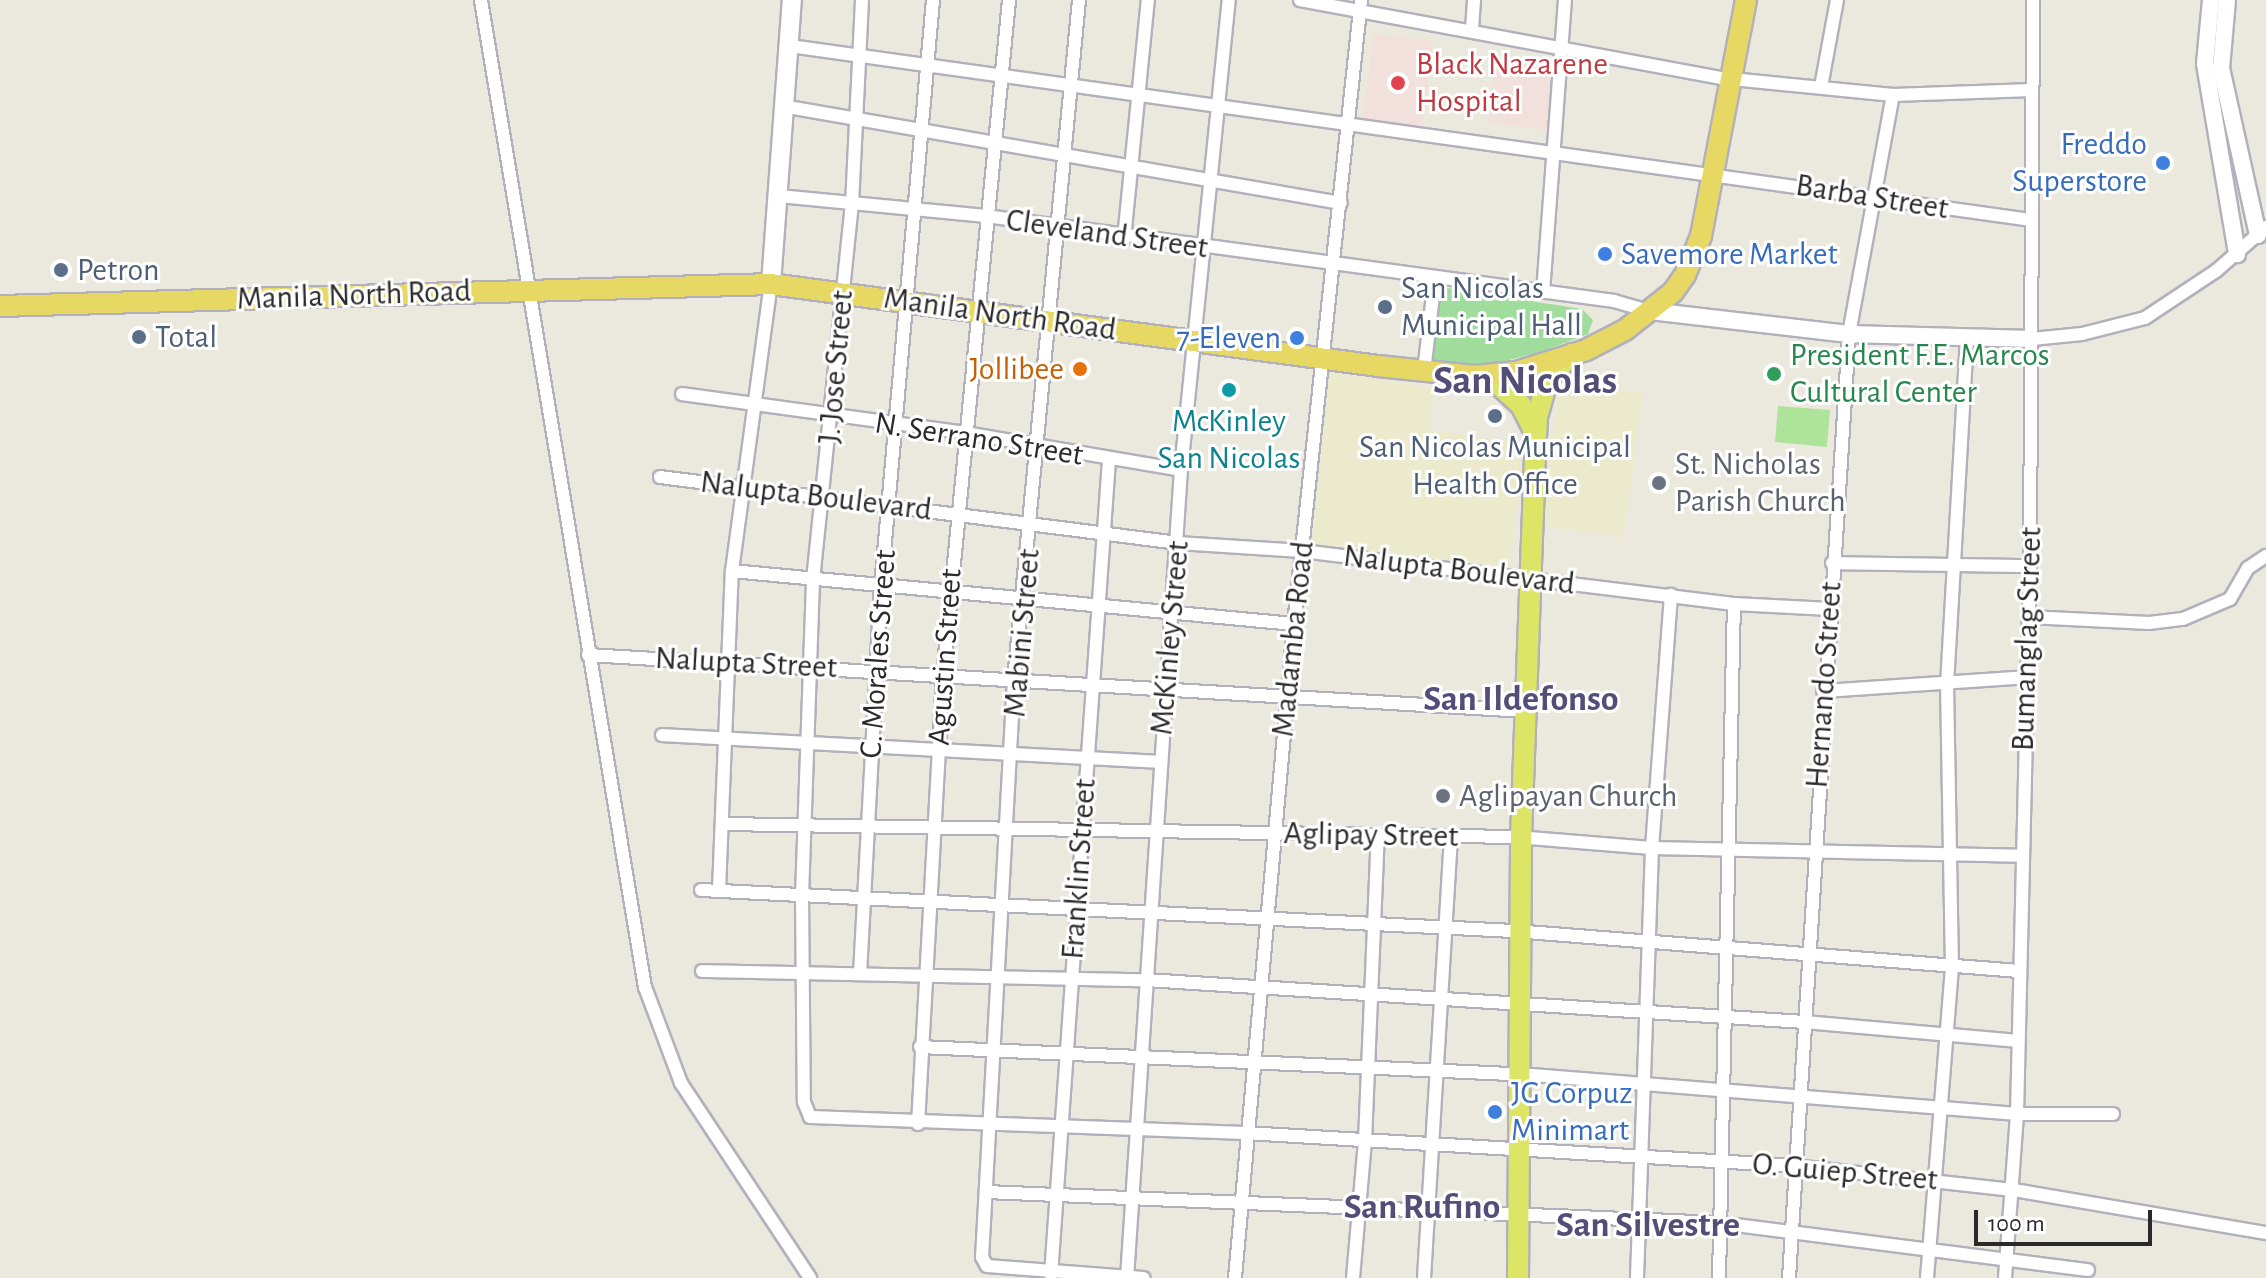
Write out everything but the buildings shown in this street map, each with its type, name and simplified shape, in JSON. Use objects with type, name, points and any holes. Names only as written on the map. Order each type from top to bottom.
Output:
[{"type":"highway","name":"Manila North Road","points":[[0,306],[528,288],[771,284],[1195,340],[1322,360],[1488,375],[1573,354],[1625,330],[1673,292],[1693,260],[1734,79],[1746,0]]},
{"type":"main road","points":[[771,284],[788,107],[792,0]]},
{"type":"main road","points":[[1518,1278],[1514,1215],[1521,838],[1536,436],[1548,379],[1573,354]]},
{"type":"main road","points":[[1488,375],[1521,405],[1536,436]]},
{"type":"street","points":[[481,0],[643,977],[671,1063],[810,1278]]},
{"type":"street","name":"J. Jose Street","points":[[862,0],[852,203],[833,415],[813,581],[802,893],[806,1112],[818,1121],[918,1124]]},
{"type":"street","name":"C. Morales Street","points":[[860,974],[870,745],[881,587],[899,425],[933,0]]},
{"type":"street","name":"Agustin Street","points":[[918,1124],[922,974],[935,826],[943,676],[1009,0]]},
{"type":"street","name":"Mabini Street","points":[[1052,1274],[987,1266],[982,1257],[1013,752],[1014,680],[1040,446],[1079,0]]},
{"type":"street","points":[[1124,239],[1148,0]]},
{"type":"street","name":"McKinley Street","points":[[1127,1277],[1129,1200],[1181,470],[1229,0]]},
{"type":"street","points":[[1300,0],[1360,6],[1734,79],[1893,95],[2032,90]]},
{"type":"street","points":[[1472,29],[1474,0]]},
{"type":"street","points":[[1543,292],[1565,0]]},
{"type":"street","points":[[1821,87],[1837,0]]},
{"type":"street","name":"Bumanglag Street","points":[[2005,1278],[2014,1190],[2017,1114],[2020,856],[2029,617],[2033,0]]},
{"type":"street","points":[[2211,0],[2205,64],[2209,104],[2237,254]]},
{"type":"street","points":[[1650,311],[1849,334],[1967,341],[2082,334],[2145,318],[2237,254],[2262,231],[2221,68],[2227,0]]},
{"type":"street","name":"Madamba Road","points":[[1235,1278],[1265,916],[1360,6]]},
{"type":"street","name":"Barba Street","points":[[790,46],[1072,83],[1349,125],[1553,150],[2032,220]]},
{"type":"street","name":"Hernando Street","points":[[1789,1278],[1823,691],[1849,334],[1893,95]]},
{"type":"street","points":[[788,107],[1341,203]]},
{"type":"street","name":"Cleveland Street","points":[[779,196],[986,216],[1124,239],[1614,301],[1650,311]]},
{"type":"street","points":[[1424,371],[1435,279]]},
{"type":"street","points":[[719,890],[732,571],[752,402],[771,284]]},
{"type":"street","points":[[1927,1278],[1952,969],[1954,855],[1947,685],[1951,565],[1967,341]]},
{"type":"street","name":"N. Serrano Street","points":[[682,394],[965,433],[1181,470]]},
{"type":"street","name":"Franklin Street","points":[[1052,1274],[1080,828],[1109,460]]},
{"type":"street","name":"Nalupta Boulevard","points":[[660,477],[1032,521],[1178,543],[1302,551],[1734,604],[1830,609]]},
{"type":"street","points":[[2029,617],[2149,623],[2183,619],[2230,599],[2248,568],[2266,556]]},
{"type":"street","points":[[1832,563],[2030,566]]},
{"type":"street","points":[[732,571],[1294,624]]},
{"type":"street","points":[[1637,1278],[1652,848],[1671,595]]},
{"type":"street","points":[[1719,1278],[1729,949],[1734,604]]},
{"type":"street","name":"Nalupta Street","points":[[588,655],[1526,711]]},
{"type":"street","points":[[1823,691],[1947,685],[2027,677]]},
{"type":"street","points":[[662,735],[1160,762]]},
{"type":"street","name":"Aglipay Street","points":[[722,824],[805,829],[867,830],[935,826],[1451,836],[1652,848],[1814,849],[2020,856]]},
{"type":"street","points":[[1353,1278],[1365,1141],[1378,836]]},
{"type":"street","points":[[1424,1278],[1451,836]]},
{"type":"street","points":[[701,890],[1076,906],[1521,931],[1729,949],[1810,951],[1952,969],[2019,971]]},
{"type":"street","points":[[702,971],[1146,980],[1725,1020],[1805,1022],[2018,1041]]},
{"type":"street","points":[[920,1047],[1517,1075],[1800,1094],[2017,1114],[2113,1114]]},
{"type":"street","name":"O. Guiep Street","points":[[918,1124],[990,1123],[1246,1133],[1796,1166],[2014,1190],[2266,1233]]},
{"type":"street","points":[[986,1192],[1057,1193],[1129,1200],[1359,1211],[1720,1223],[2088,1270]]},
{"type":"street","points":[[1052,1274],[1144,1278]]},
{"type":"shaded area","name":"Black Nazarene Hospital","points":[[1374,33],[1433,41],[1422,134],[1362,126]]},
{"type":"shaded area","points":[[1496,59],[1557,66],[1549,131],[1488,122]]},
{"type":"shaded area","points":[[1330,371],[1432,389],[1429,430],[1524,443],[1509,574],[1311,554]]},
{"type":"shaded area","points":[[1560,382],[1643,393],[1623,537],[1541,526]]},
{"type":"green space","points":[[1441,287],[1582,309],[1593,320],[1588,334],[1543,351],[1478,368],[1430,364]]},
{"type":"green space","points":[[1778,406],[1830,410],[1827,447],[1775,442]]},
{"type":"place","name":"Black Nazarene Hospital","points":[[1398,83]]},
{"type":"place","name":"Freddo Superstore","points":[[2163,163]]},
{"type":"place","name":"Savemore Market","points":[[1605,254]]},
{"type":"place","name":"Petron","points":[[61,270]]},
{"type":"place","name":"San Nicolas Municipal Hall","points":[[1385,307]]},
{"type":"place","name":"Total","points":[[139,337]]},
{"type":"place","name":"7-Eleven","points":[[1297,338]]},
{"type":"place","name":"Jollibee","points":[[1080,369]]},
{"type":"place","name":"President F.E. Marcos Cultural Center","points":[[1774,374]]},
{"type":"place","name":"McKinley San Nicolas","points":[[1229,390]]},
{"type":"place","name":"San Nicolas Municipal Health Office","points":[[1495,416]]},
{"type":"place","name":"St. Nicholas Parish Church","points":[[1659,483]]},
{"type":"place","name":"Aglipayan Church","points":[[1443,796]]},
{"type":"place","name":"JG Corpuz Minimart","points":[[1495,1112]]},
{"type":"district","name":"San Nicolas","points":[[1525,381]]},
{"type":"district","name":"San Ildefonso","points":[[1521,700]]},
{"type":"district","name":"San Rufino","points":[[1422,1208]]},
{"type":"district","name":"San Silvestre","points":[[1648,1226]]}]
